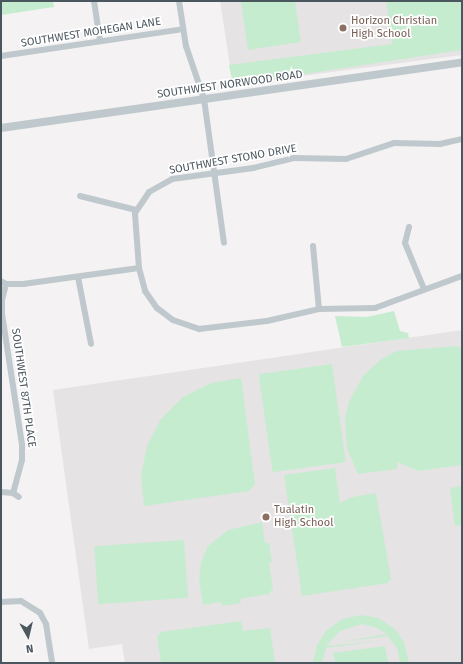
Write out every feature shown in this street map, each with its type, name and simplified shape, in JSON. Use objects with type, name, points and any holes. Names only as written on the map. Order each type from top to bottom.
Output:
[{"type":"street","points":[[94,1],[100,41]]},
{"type":"street","points":[[179,1],[189,57],[204,99],[224,243]]},
{"type":"street","name":"SOUTHWEST MOHEGAN LANE","points":[[1,56],[183,29]]},
{"type":"street","name":"SOUTHWEST NORWOOD ROAD","points":[[1,128],[462,62]]},
{"type":"street","name":"SOUTHWEST STONO DRIVE","points":[[136,210],[145,197],[159,184],[172,179],[214,174],[294,158],[346,159],[394,143],[440,144],[462,139]]},
{"type":"street","points":[[80,196],[136,210],[134,223],[139,268],[145,291],[162,313],[199,329],[268,321],[319,309],[375,308],[462,276]]},
{"type":"street","points":[[409,227],[405,243],[424,289]]},
{"type":"street","points":[[313,246],[319,309]]},
{"type":"street","points":[[3,282],[23,284],[139,268]]},
{"type":"street","points":[[78,277],[91,344]]},
{"type":"street","name":"SOUTHWEST 87TH PLACE","points":[[3,282],[2,314],[22,445],[22,460],[13,492]]},
{"type":"street","points":[[1,492],[13,492],[19,498]]},
{"type":"street","points":[[1,602],[22,601],[40,613],[46,624],[52,663]]},
{"type":"shaded area","name":"Horizon Christian High School","points":[[220,1],[462,1],[462,55],[233,85]]},
{"type":"shaded area","name":"Tualatin High School","points":[[462,330],[462,663],[125,663],[122,644],[89,649],[53,390]]},
{"type":"green space","points":[[1,1],[53,1],[54,7],[1,15]]},
{"type":"green space","points":[[241,1],[295,1],[301,42],[248,50]]},
{"type":"green space","points":[[386,1],[462,1],[462,50],[233,85],[229,65],[392,44]]},
{"type":"green space","points":[[394,311],[400,331],[408,333],[409,338],[342,347],[335,316],[367,317]]},
{"type":"green space","points":[[457,346],[462,348],[462,465],[418,471],[398,462],[397,469],[358,474],[347,449],[345,417],[349,402],[363,376],[380,360],[396,351]]},
{"type":"green space","points":[[332,364],[346,462],[272,472],[259,374]]},
{"type":"green space","points":[[241,378],[255,484],[249,491],[144,506],[141,476],[147,446],[161,419],[183,397],[211,383]]},
{"type":"green space","points":[[335,468],[340,503],[352,497],[376,493],[391,579],[388,583],[302,596],[284,475]]},
{"type":"green space","points":[[462,486],[462,525],[455,526],[450,488]]},
{"type":"green space","points":[[262,522],[265,543],[269,543],[272,562],[269,563],[273,588],[269,594],[240,599],[241,603],[222,606],[221,602],[203,605],[199,579],[201,562],[208,546],[228,530]]},
{"type":"green space","points":[[184,540],[188,598],[98,604],[94,546]]},
{"type":"green space","points":[[362,615],[378,618],[395,629],[404,642],[409,663],[400,663],[397,648],[388,636],[341,642],[387,634],[377,628],[362,624],[340,631],[326,646],[379,641],[326,648],[322,663],[313,663],[317,645],[326,631],[342,619]]},
{"type":"green space","points":[[241,621],[243,631],[270,628],[275,663],[161,663],[157,637],[161,632]]},
{"type":"green space","points":[[385,646],[388,663],[335,663],[333,653]]},
{"type":"place","name":"Horizon Christian High School","points":[[343,28]]},
{"type":"place","name":"Tualatin High School","points":[[266,517]]}]
